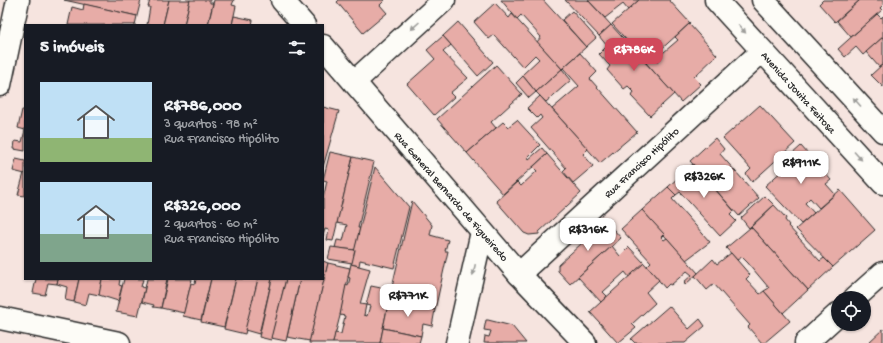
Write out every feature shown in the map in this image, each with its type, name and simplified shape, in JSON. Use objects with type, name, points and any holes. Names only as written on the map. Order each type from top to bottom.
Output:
[{"type":"street","points":[[0,85],[18,0]]},
{"type":"street","points":[[282,0],[303,24]]},
{"type":"street","points":[[354,82],[444,0]]},
{"type":"street","name":"Avenida Jovita Feitosa","points":[[716,0],[883,183]]},
{"type":"street","points":[[763,0],[883,131]]},
{"type":"street","name":"Rua General Bernardo de Figueiredo","points":[[324,47],[519,274],[585,343]]},
{"type":"street","name":"Rua Francisco Hipólito","points":[[519,274],[762,51]]},
{"type":"street","points":[[457,343],[482,232]]},
{"type":"street","points":[[863,291],[883,273]]},
{"type":"street","points":[[0,318],[119,343]]},
{"type":"street","points":[[806,343],[831,320]]},
{"type":"building","points":[[64,0],[141,0],[137,16]]},
{"type":"building","points":[[150,0],[169,0],[163,24],[147,24],[150,7],[148,7]]},
{"type":"building","points":[[169,0],[190,0],[184,24],[163,24]]},
{"type":"building","points":[[190,0],[210,0],[210,3],[213,3],[208,24],[184,24]]},
{"type":"building","points":[[214,0],[234,0],[232,5],[236,6],[232,24],[208,24]]},
{"type":"building","points":[[339,0],[385,0],[380,5],[387,13],[363,33],[337,2]]},
{"type":"building","points":[[501,0],[543,0],[586,47],[562,69],[537,42],[541,37],[521,15],[517,19]]},
{"type":"building","points":[[565,0],[588,0],[611,25],[599,36]]},
{"type":"building","points":[[588,0],[639,0],[628,10],[623,4],[605,18]]},
{"type":"building","points":[[639,0],[669,0],[690,23],[646,63],[612,24]]},
{"type":"building","points":[[823,0],[860,0],[835,22],[819,4]]},
{"type":"building","points":[[860,0],[883,0],[883,5],[880,8],[882,10],[851,37],[837,21]]},
{"type":"building","points":[[495,3],[509,18],[512,14],[562,69],[536,92],[522,75],[539,59],[535,55],[523,67],[494,35],[489,39],[474,22]]},
{"type":"building","points":[[84,4],[137,16],[135,24],[68,24],[72,7],[83,10]]},
{"type":"building","points":[[572,11],[596,38],[586,47],[562,20]]},
{"type":"building","points":[[877,14],[881,18],[883,16],[883,37],[863,55],[856,47],[845,57],[838,49]]},
{"type":"building","points":[[234,16],[253,20],[252,24],[232,24]]},
{"type":"building","points":[[458,22],[493,62],[478,76],[443,36]]},
{"type":"building","points":[[689,24],[717,55],[694,77],[701,84],[681,102],[646,63],[653,57],[656,62],[659,60],[657,58],[678,40],[675,37]]},
{"type":"building","points":[[611,25],[674,94],[650,116],[631,96],[634,92],[628,86],[624,89],[607,70],[610,66],[599,54],[607,46],[599,36]]},
{"type":"building","points":[[443,36],[451,45],[443,52],[468,78],[450,93],[454,97],[434,115],[407,84],[435,59],[427,50]]},
{"type":"building","points":[[883,37],[883,64],[879,67],[866,52]]},
{"type":"building","points":[[580,53],[597,72],[590,79],[637,132],[600,163],[552,109],[579,86],[563,68]]},
{"type":"building","points":[[883,64],[883,87],[871,75]]},
{"type":"building","points":[[496,65],[522,94],[491,122],[496,128],[467,153],[437,119]]},
{"type":"building","points":[[562,69],[571,80],[546,102],[536,92]]},
{"type":"building","points":[[523,76],[536,92],[529,98],[516,83]]},
{"type":"building","points":[[540,96],[588,149],[583,154],[593,166],[573,183],[563,171],[566,168],[531,128],[542,118],[540,115],[537,118],[527,108]]},
{"type":"building","points":[[760,105],[795,143],[752,182],[746,174],[751,169],[723,138]]},
{"type":"building","points":[[324,107],[339,111],[324,164]]},
{"type":"building","points":[[22,110],[24,110],[24,130],[18,128]]},
{"type":"building","points":[[517,120],[540,145],[528,157],[529,159],[542,148],[547,154],[503,194],[467,153],[503,122],[508,127]]},
{"type":"building","points":[[24,134],[24,151],[14,149],[15,141],[22,142]]},
{"type":"building","points":[[715,138],[724,149],[720,154],[759,198],[739,216],[690,161]]},
{"type":"building","points":[[801,146],[831,180],[826,184],[835,194],[819,208],[810,198],[805,203],[814,213],[801,224],[765,186],[784,169],[780,165]]},
{"type":"building","points":[[330,152],[353,157],[333,241],[327,240],[329,230],[325,229],[324,232],[324,194],[327,181],[324,180]]},
{"type":"building","points":[[547,154],[581,193],[539,232],[539,234],[529,235],[524,233],[496,201],[517,182],[521,186],[537,171],[533,167]]},
{"type":"building","points":[[353,157],[374,162],[358,228],[360,228],[355,250],[335,248],[337,240],[343,241],[347,225],[337,223]]},
{"type":"building","points":[[16,159],[24,161],[24,174],[13,171]]},
{"type":"building","points":[[693,164],[734,211],[730,215],[736,221],[720,236],[680,192],[676,195],[668,187]]},
{"type":"building","points":[[375,167],[409,207],[394,268],[360,260],[359,266],[351,264]]},
{"type":"building","points":[[24,173],[24,196],[18,195]]},
{"type":"building","points":[[668,187],[676,195],[672,199],[710,242],[686,260],[642,210]]},
{"type":"building","points":[[840,190],[875,230],[833,267],[796,229]]},
{"type":"building","points":[[765,196],[774,205],[749,228],[741,218]]},
{"type":"building","points":[[412,201],[432,225],[430,235],[448,240],[445,251],[448,251],[435,310],[389,300]]},
{"type":"building","points":[[774,205],[786,218],[785,220],[789,225],[788,226],[820,261],[824,258],[833,267],[808,290],[751,227]]},
{"type":"building","points":[[642,210],[664,234],[661,237],[664,240],[667,238],[698,273],[685,285],[684,282],[692,275],[687,271],[671,285],[669,284],[665,288],[647,266],[651,262],[621,229]]},
{"type":"building","points":[[606,221],[621,238],[570,284],[558,271],[558,265]]},
{"type":"building","points":[[751,227],[808,290],[783,313],[764,291],[769,288],[748,263],[742,257],[737,260],[726,248]]},
{"type":"building","points":[[612,246],[620,256],[629,247],[644,263],[629,277],[625,272],[603,292],[607,296],[601,302],[578,277]]},
{"type":"building","points":[[331,247],[355,250],[352,263],[328,259]]},
{"type":"building","points":[[731,253],[750,275],[746,279],[760,294],[764,291],[790,321],[764,343],[762,343],[748,327],[750,325],[714,284],[707,290],[695,276],[713,259],[717,264]]},
{"type":"building","points":[[324,261],[328,263],[310,341],[287,337],[300,280],[324,280]]},
{"type":"building","points":[[328,263],[350,268],[333,343],[309,343],[324,280]]},
{"type":"building","points":[[644,263],[659,280],[646,292],[655,303],[632,324],[636,328],[618,343],[590,312]]},
{"type":"building","points":[[351,264],[370,269],[360,304],[366,305],[371,286],[391,290],[380,343],[333,343],[335,333],[341,334],[345,316],[340,315],[346,285],[348,286],[350,278],[348,277]],"holes":[[[366,305],[370,306],[367,316],[364,315]]]},
{"type":"building","points":[[36,280],[58,280],[57,284],[48,283],[45,295],[33,293]]},
{"type":"building","points":[[58,280],[79,280],[74,302],[65,300],[67,287],[57,284]]},
{"type":"building","points":[[79,280],[102,280],[99,295],[89,293],[86,305],[74,302]]},
{"type":"building","points":[[102,280],[120,280],[119,285],[122,286],[118,301],[99,295]]},
{"type":"building","points":[[124,280],[143,280],[141,287],[145,288],[138,316],[116,312]]},
{"type":"building","points":[[147,280],[167,280],[161,308],[153,307],[154,305],[142,302]]},
{"type":"building","points":[[168,280],[192,280],[184,313],[161,308]]},
{"type":"building","points":[[196,280],[211,280],[201,320],[183,316],[191,283],[195,284]]},
{"type":"building","points":[[211,280],[236,280],[224,327],[201,322]]},
{"type":"building","points":[[236,280],[258,280],[245,334],[224,329]]},
{"type":"building","points":[[258,280],[272,280],[259,334],[245,330]]},
{"type":"building","points":[[272,280],[286,280],[271,340],[259,337]]},
{"type":"building","points":[[286,280],[300,280],[286,341],[271,338]]},
{"type":"building","points":[[389,300],[435,310],[432,326],[423,324],[421,336],[383,328]]},
{"type":"building","points":[[669,306],[689,329],[700,319],[705,326],[685,343],[635,343],[631,339]]},
{"type":"building","points":[[486,320],[512,326],[526,343],[484,343],[485,336],[489,337],[491,331],[484,330]]},
{"type":"building","points":[[383,328],[421,336],[419,343],[380,343]]},
{"type":"building","points":[[883,329],[883,343],[869,342]]}]
